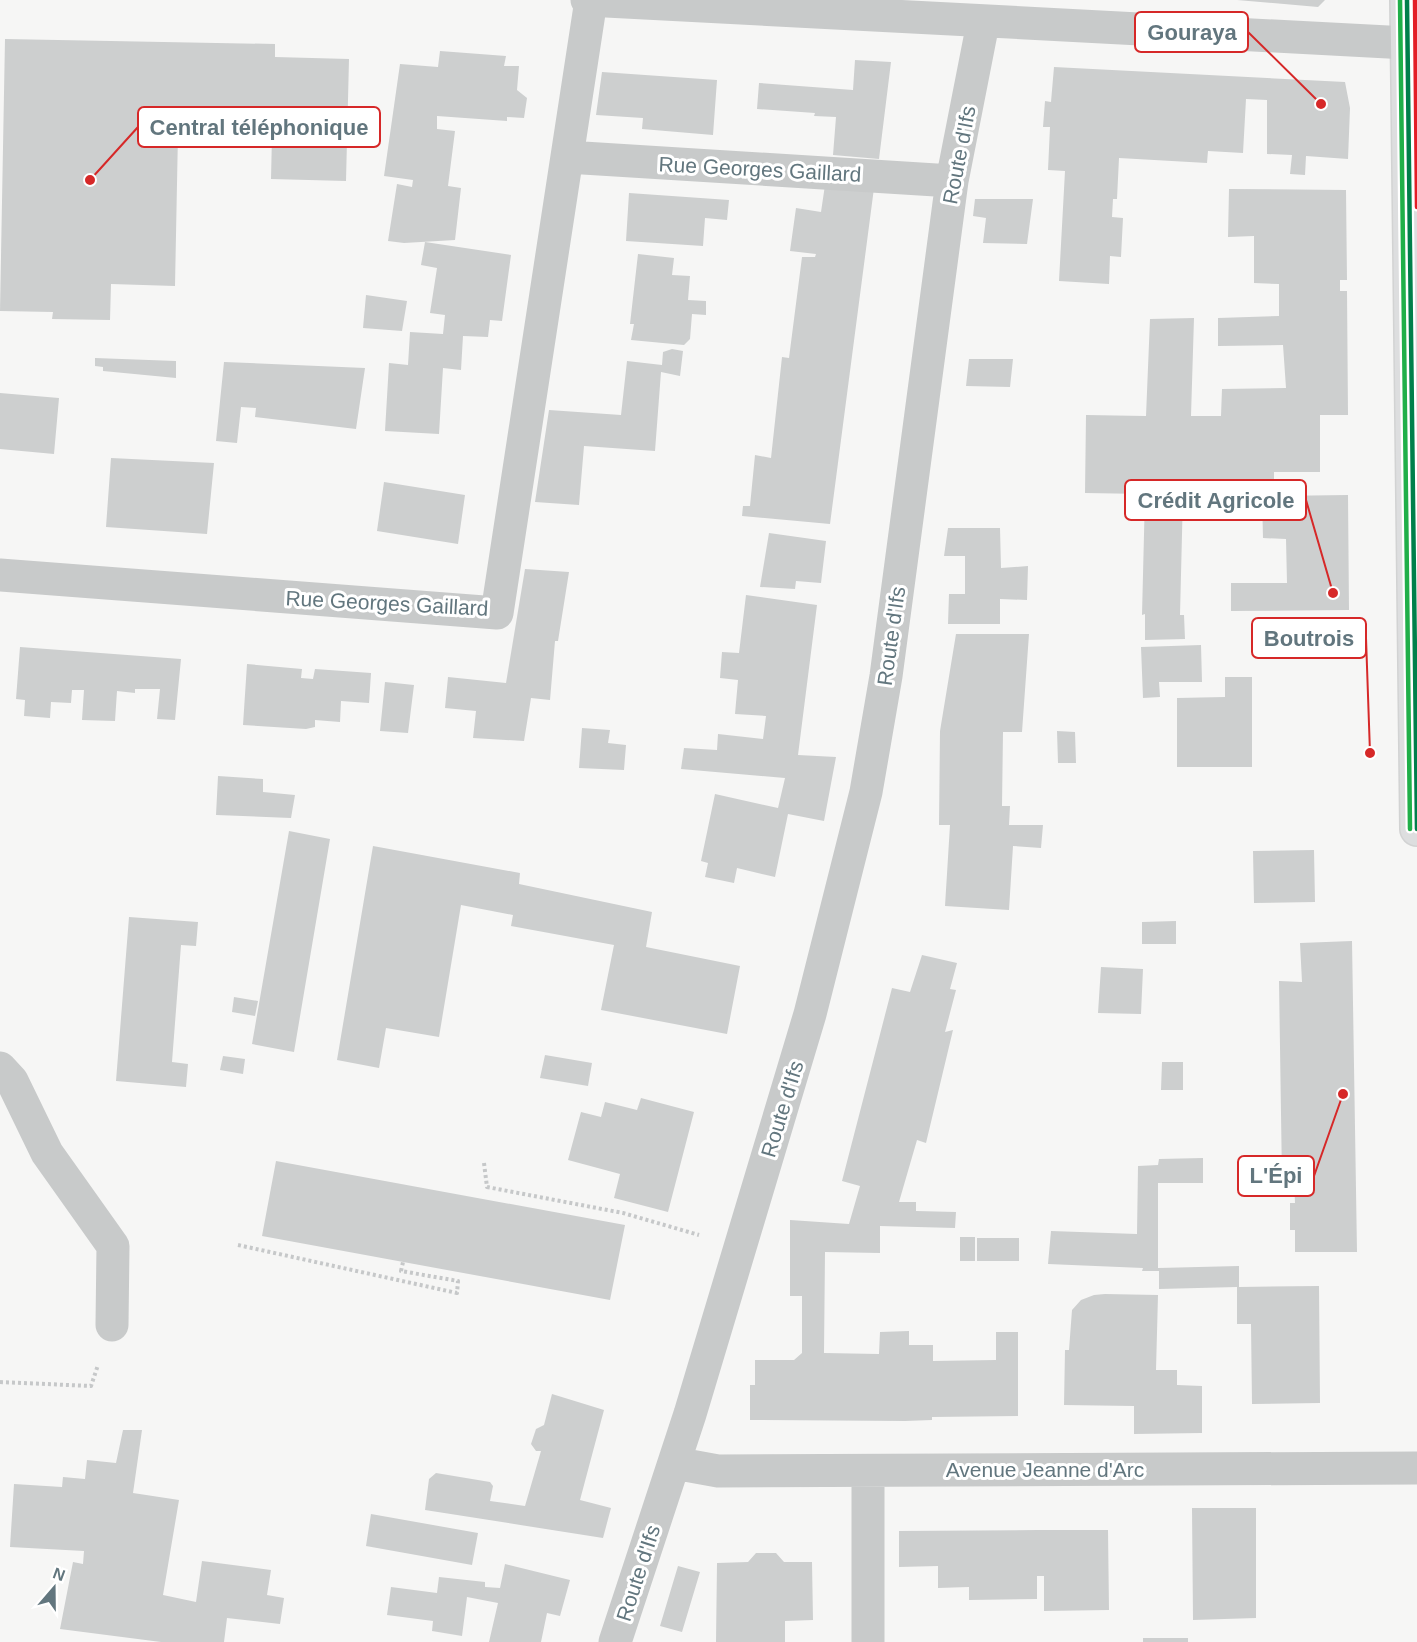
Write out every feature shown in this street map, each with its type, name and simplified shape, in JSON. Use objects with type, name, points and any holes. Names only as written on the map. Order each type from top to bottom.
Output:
[{"type":"main road","points":[[1407,0],[1414,352],[1417,829]]},
{"type":"street","points":[[589,0],[983,23],[1407,43]]},
{"type":"street","name":"Rue Georges Gaillard","points":[[0,575],[497,613],[589,0]]},
{"type":"street","name":"Route d'Ifs","points":[[615,1642],[674,1463],[810,1014],[866,792],[886,676],[952,181],[983,23]]},
{"type":"street","name":"Rue Georges Gaillard","points":[[567,157],[952,181]]},
{"type":"street","points":[[0,1068],[12,1081],[48,1153],[113,1246],[111,1325]]},
{"type":"street","name":"Avenue Jeanne d'Arc","points":[[674,1463],[718,1471],[1417,1467]]},
{"type":"street","points":[[868,1471],[868,1642]]},
{"type":"path","points":[[484,1163],[487,1186],[623,1213],[740,1247]]},
{"type":"path","points":[[238,1245],[457,1293],[458,1281],[402,1271],[403,1262]]},
{"type":"path","points":[[0,1382],[91,1386],[111,1325]]},
{"type":"building","points":[[1237,0],[1325,0],[1318,7]]},
{"type":"building","points":[[5,39],[275,44],[275,57],[349,59],[346,181],[271,179],[272,135],[178,133],[175,286],[111,284],[110,320],[52,319],[53,312],[0,311]]},
{"type":"building","points":[[440,51],[506,56],[504,66],[519,66],[517,90],[527,98],[524,118],[507,117],[507,121],[437,116],[437,129],[455,131],[448,186],[461,188],[455,240],[404,243],[388,241],[397,184],[412,187],[413,180],[384,176],[400,64],[438,67]]},
{"type":"building","points":[[855,60],[891,62],[879,159],[833,155],[836,117],[814,116],[815,113],[757,109],[759,83],[853,90]]},
{"type":"building","points":[[1054,67],[1345,82],[1350,108],[1348,159],[1306,156],[1305,175],[1290,174],[1292,155],[1267,154],[1267,100],[1246,99],[1243,153],[1208,151],[1207,163],[1119,158],[1117,199],[1113,199],[1112,217],[1123,218],[1121,257],[1110,256],[1109,284],[1059,281],[1065,171],[1048,170],[1050,127],[1043,127],[1045,101],[1051,102]]},
{"type":"building","points":[[602,72],[717,80],[713,135],[642,129],[643,118],[596,115]]},
{"type":"building","points":[[825,185],[874,188],[830,524],[742,516],[743,506],[750,506],[755,455],[771,458],[782,357],[789,358],[802,257],[815,257],[816,254],[790,251],[796,208],[821,212]]},
{"type":"building","points":[[1229,189],[1346,190],[1347,280],[1340,280],[1340,291],[1347,291],[1348,415],[1320,415],[1320,472],[1274,472],[1274,496],[1348,495],[1349,610],[1231,611],[1231,583],[1287,583],[1286,539],[1263,538],[1262,496],[1189,498],[1189,494],[1183,494],[1180,615],[1184,615],[1185,639],[1145,640],[1145,614],[1142,615],[1145,494],[1085,493],[1086,415],[1146,416],[1150,319],[1194,318],[1191,416],[1221,416],[1222,389],[1286,388],[1283,345],[1218,346],[1218,318],[1279,316],[1279,284],[1254,283],[1254,236],[1228,237]]},
{"type":"building","points":[[629,193],[729,200],[727,220],[705,218],[703,246],[626,241]]},
{"type":"building","points":[[975,199],[1033,199],[1027,244],[983,243],[986,218],[973,216]]},
{"type":"building","points":[[425,242],[511,255],[502,321],[490,320],[488,337],[463,336],[461,370],[443,368],[439,434],[385,431],[389,363],[408,365],[410,332],[443,334],[445,315],[430,313],[437,268],[421,265]]},
{"type":"building","points":[[638,254],[674,258],[672,275],[690,276],[688,300],[706,301],[706,315],[692,314],[690,339],[684,345],[631,340],[634,324],[630,324]]},
{"type":"building","points":[[366,295],[407,301],[402,331],[363,328]]},
{"type":"building","points":[[672,349],[683,351],[680,376],[661,372],[655,451],[584,446],[579,505],[535,502],[549,410],[621,415],[627,361],[662,365],[663,352]]},
{"type":"building","points":[[95,358],[176,361],[176,378],[103,371],[103,367],[95,366]]},
{"type":"building","points":[[969,359],[1013,359],[1010,387],[966,386]]},
{"type":"building","points":[[224,362],[365,368],[356,429],[255,417],[256,408],[241,407],[237,443],[216,441]]},
{"type":"building","points":[[0,393],[59,398],[54,454],[0,449]]},
{"type":"building","points":[[111,458],[214,463],[207,534],[106,527]]},
{"type":"building","points":[[384,482],[465,495],[458,544],[377,531]]},
{"type":"building","points":[[948,528],[1000,528],[1001,568],[1028,566],[1027,600],[1000,599],[1000,624],[948,624],[949,594],[965,594],[965,556],[944,556]]},
{"type":"building","points":[[769,533],[826,541],[821,583],[796,581],[795,589],[760,587]]},
{"type":"building","points":[[525,569],[569,572],[558,641],[555,641],[550,700],[531,698],[524,741],[473,738],[476,711],[445,708],[448,677],[506,683]]},
{"type":"building","points":[[746,595],[817,605],[798,755],[836,757],[824,821],[788,814],[775,877],[737,868],[734,883],[705,877],[708,863],[701,861],[715,794],[778,808],[785,778],[681,769],[684,748],[717,750],[718,734],[763,739],[766,716],[735,714],[738,680],[720,678],[722,652],[739,653]]},
{"type":"building","points":[[956,634],[1029,634],[1022,732],[1003,732],[1002,806],[1010,806],[1009,825],[1043,825],[1041,848],[1013,846],[1009,910],[945,906],[950,825],[939,825],[940,731]]},
{"type":"building","points":[[1201,645],[1202,682],[1159,682],[1160,697],[1143,698],[1141,647]]},
{"type":"building","points":[[20,647],[181,659],[175,720],[157,719],[160,689],[135,689],[135,693],[117,691],[115,721],[82,720],[84,690],[72,690],[71,703],[51,702],[50,718],[24,716],[25,700],[16,699]]},
{"type":"building","points":[[247,664],[302,669],[301,678],[313,679],[315,669],[371,673],[369,703],[341,701],[340,722],[315,720],[315,727],[306,729],[243,725]]},
{"type":"building","points":[[1225,677],[1252,677],[1252,767],[1177,767],[1177,698],[1225,697]]},
{"type":"building","points":[[385,682],[414,685],[408,733],[380,731]]},
{"type":"building","points":[[582,728],[610,730],[608,743],[626,745],[624,770],[579,768]]},
{"type":"building","points":[[1057,731],[1075,732],[1076,763],[1058,763]]},
{"type":"building","points":[[218,776],[263,779],[263,792],[295,795],[291,818],[216,815]]},
{"type":"building","points":[[289,831],[330,839],[294,1052],[252,1044]]},
{"type":"building","points":[[373,846],[520,873],[519,884],[652,912],[646,947],[740,966],[727,1034],[601,1010],[614,945],[511,926],[513,915],[461,905],[439,1037],[386,1028],[379,1068],[337,1060]]},
{"type":"building","points":[[1314,850],[1315,902],[1254,903],[1253,851]]},
{"type":"building","points":[[129,917],[198,922],[196,946],[181,945],[172,1062],[188,1064],[186,1087],[116,1081]]},
{"type":"building","points":[[1176,921],[1176,944],[1142,944],[1142,922]]},
{"type":"building","points":[[1352,941],[1357,1252],[1295,1252],[1295,1230],[1290,1230],[1290,1203],[1295,1203],[1294,1179],[1282,1179],[1279,981],[1302,982],[1300,943]]},
{"type":"building","points":[[922,955],[957,963],[950,989],[956,990],[945,1032],[953,1030],[926,1143],[917,1140],[899,1202],[916,1202],[916,1211],[956,1212],[955,1228],[880,1226],[880,1253],[825,1252],[824,1353],[879,1354],[880,1332],[909,1331],[909,1345],[933,1345],[933,1361],[996,1360],[996,1332],[1018,1332],[1018,1416],[932,1417],[932,1420],[905,1421],[750,1420],[750,1385],[755,1385],[755,1360],[794,1360],[802,1353],[802,1296],[790,1296],[790,1220],[849,1224],[860,1186],[842,1181],[892,988],[910,992]]},
{"type":"building","points":[[1101,967],[1143,969],[1141,1014],[1098,1013]]},
{"type":"building","points":[[234,997],[258,1001],[255,1016],[232,1012]]},
{"type":"building","points":[[545,1055],[592,1063],[588,1086],[540,1078]]},
{"type":"building","points":[[223,1056],[245,1059],[243,1074],[220,1070]]},
{"type":"building","points":[[1162,1062],[1183,1062],[1183,1090],[1161,1090]]},
{"type":"building","points":[[641,1098],[694,1112],[668,1212],[614,1198],[620,1174],[568,1160],[581,1112],[601,1117],[605,1102],[637,1110]]},
{"type":"building","points":[[1203,1158],[1203,1183],[1158,1183],[1158,1268],[1239,1266],[1239,1287],[1319,1286],[1320,1403],[1252,1404],[1251,1324],[1237,1324],[1237,1287],[1159,1289],[1159,1271],[1142,1271],[1143,1268],[1048,1264],[1051,1231],[1137,1234],[1138,1166],[1158,1165],[1159,1159]]},
{"type":"building","points":[[276,1161],[625,1225],[610,1300],[262,1236]]},
{"type":"building","points":[[960,1237],[975,1237],[975,1261],[960,1261]]},
{"type":"building","points":[[977,1238],[1019,1238],[1019,1261],[977,1261]]},
{"type":"building","points":[[1105,1294],[1158,1295],[1156,1370],[1177,1370],[1177,1385],[1202,1386],[1202,1433],[1134,1434],[1134,1406],[1064,1405],[1065,1350],[1069,1350],[1072,1310],[1081,1300]]},
{"type":"building","points":[[552,1394],[604,1410],[580,1500],[611,1508],[603,1538],[425,1510],[429,1479],[436,1473],[490,1482],[493,1486],[490,1501],[525,1506],[541,1451],[536,1451],[531,1444],[536,1429],[544,1425]]},
{"type":"building","points":[[123,1430],[142,1430],[133,1493],[179,1500],[163,1595],[196,1602],[202,1561],[271,1570],[267,1595],[284,1598],[280,1624],[227,1618],[224,1642],[161,1642],[60,1629],[73,1562],[83,1564],[84,1551],[10,1547],[14,1484],[62,1487],[63,1477],[85,1479],[87,1460],[116,1463]]},
{"type":"building","points":[[1192,1508],[1256,1508],[1256,1618],[1193,1620]]},
{"type":"building","points":[[371,1514],[478,1533],[472,1565],[366,1546]]},
{"type":"building","points":[[1108,1530],[1109,1610],[1044,1611],[1044,1576],[1037,1576],[1037,1599],[969,1600],[969,1587],[938,1588],[938,1566],[899,1567],[899,1531]]},
{"type":"building","points":[[756,1553],[776,1553],[784,1562],[812,1562],[813,1620],[785,1621],[785,1642],[716,1642],[717,1563],[748,1562]]},
{"type":"building","points":[[505,1564],[570,1580],[560,1616],[547,1613],[541,1642],[489,1642],[498,1603],[467,1597],[462,1636],[432,1631],[433,1621],[387,1615],[391,1587],[437,1593],[439,1577],[485,1582],[485,1587],[500,1588]]},
{"type":"building","points":[[678,1566],[700,1572],[682,1632],[660,1626]]},
{"type":"building","points":[[1143,1638],[1188,1638],[1188,1642],[1143,1642]]},
{"type":"transit line","points":[[1400,0],[1410,829]]},
{"type":"transit line","points":[[1407,0],[1417,829]]},
{"type":"transit line","points":[[1415,0],[1417,207]]},
{"type":"place","name":"Gouraya","points":[[1321,104]]},
{"type":"place","name":"Central téléphonique","points":[[90,180]]},
{"type":"place","name":"Crédit Agricole","points":[[1333,593]]},
{"type":"place","name":"Boutrois","points":[[1370,753]]},
{"type":"place","name":"L'Épi","points":[[1343,1094]]}]
